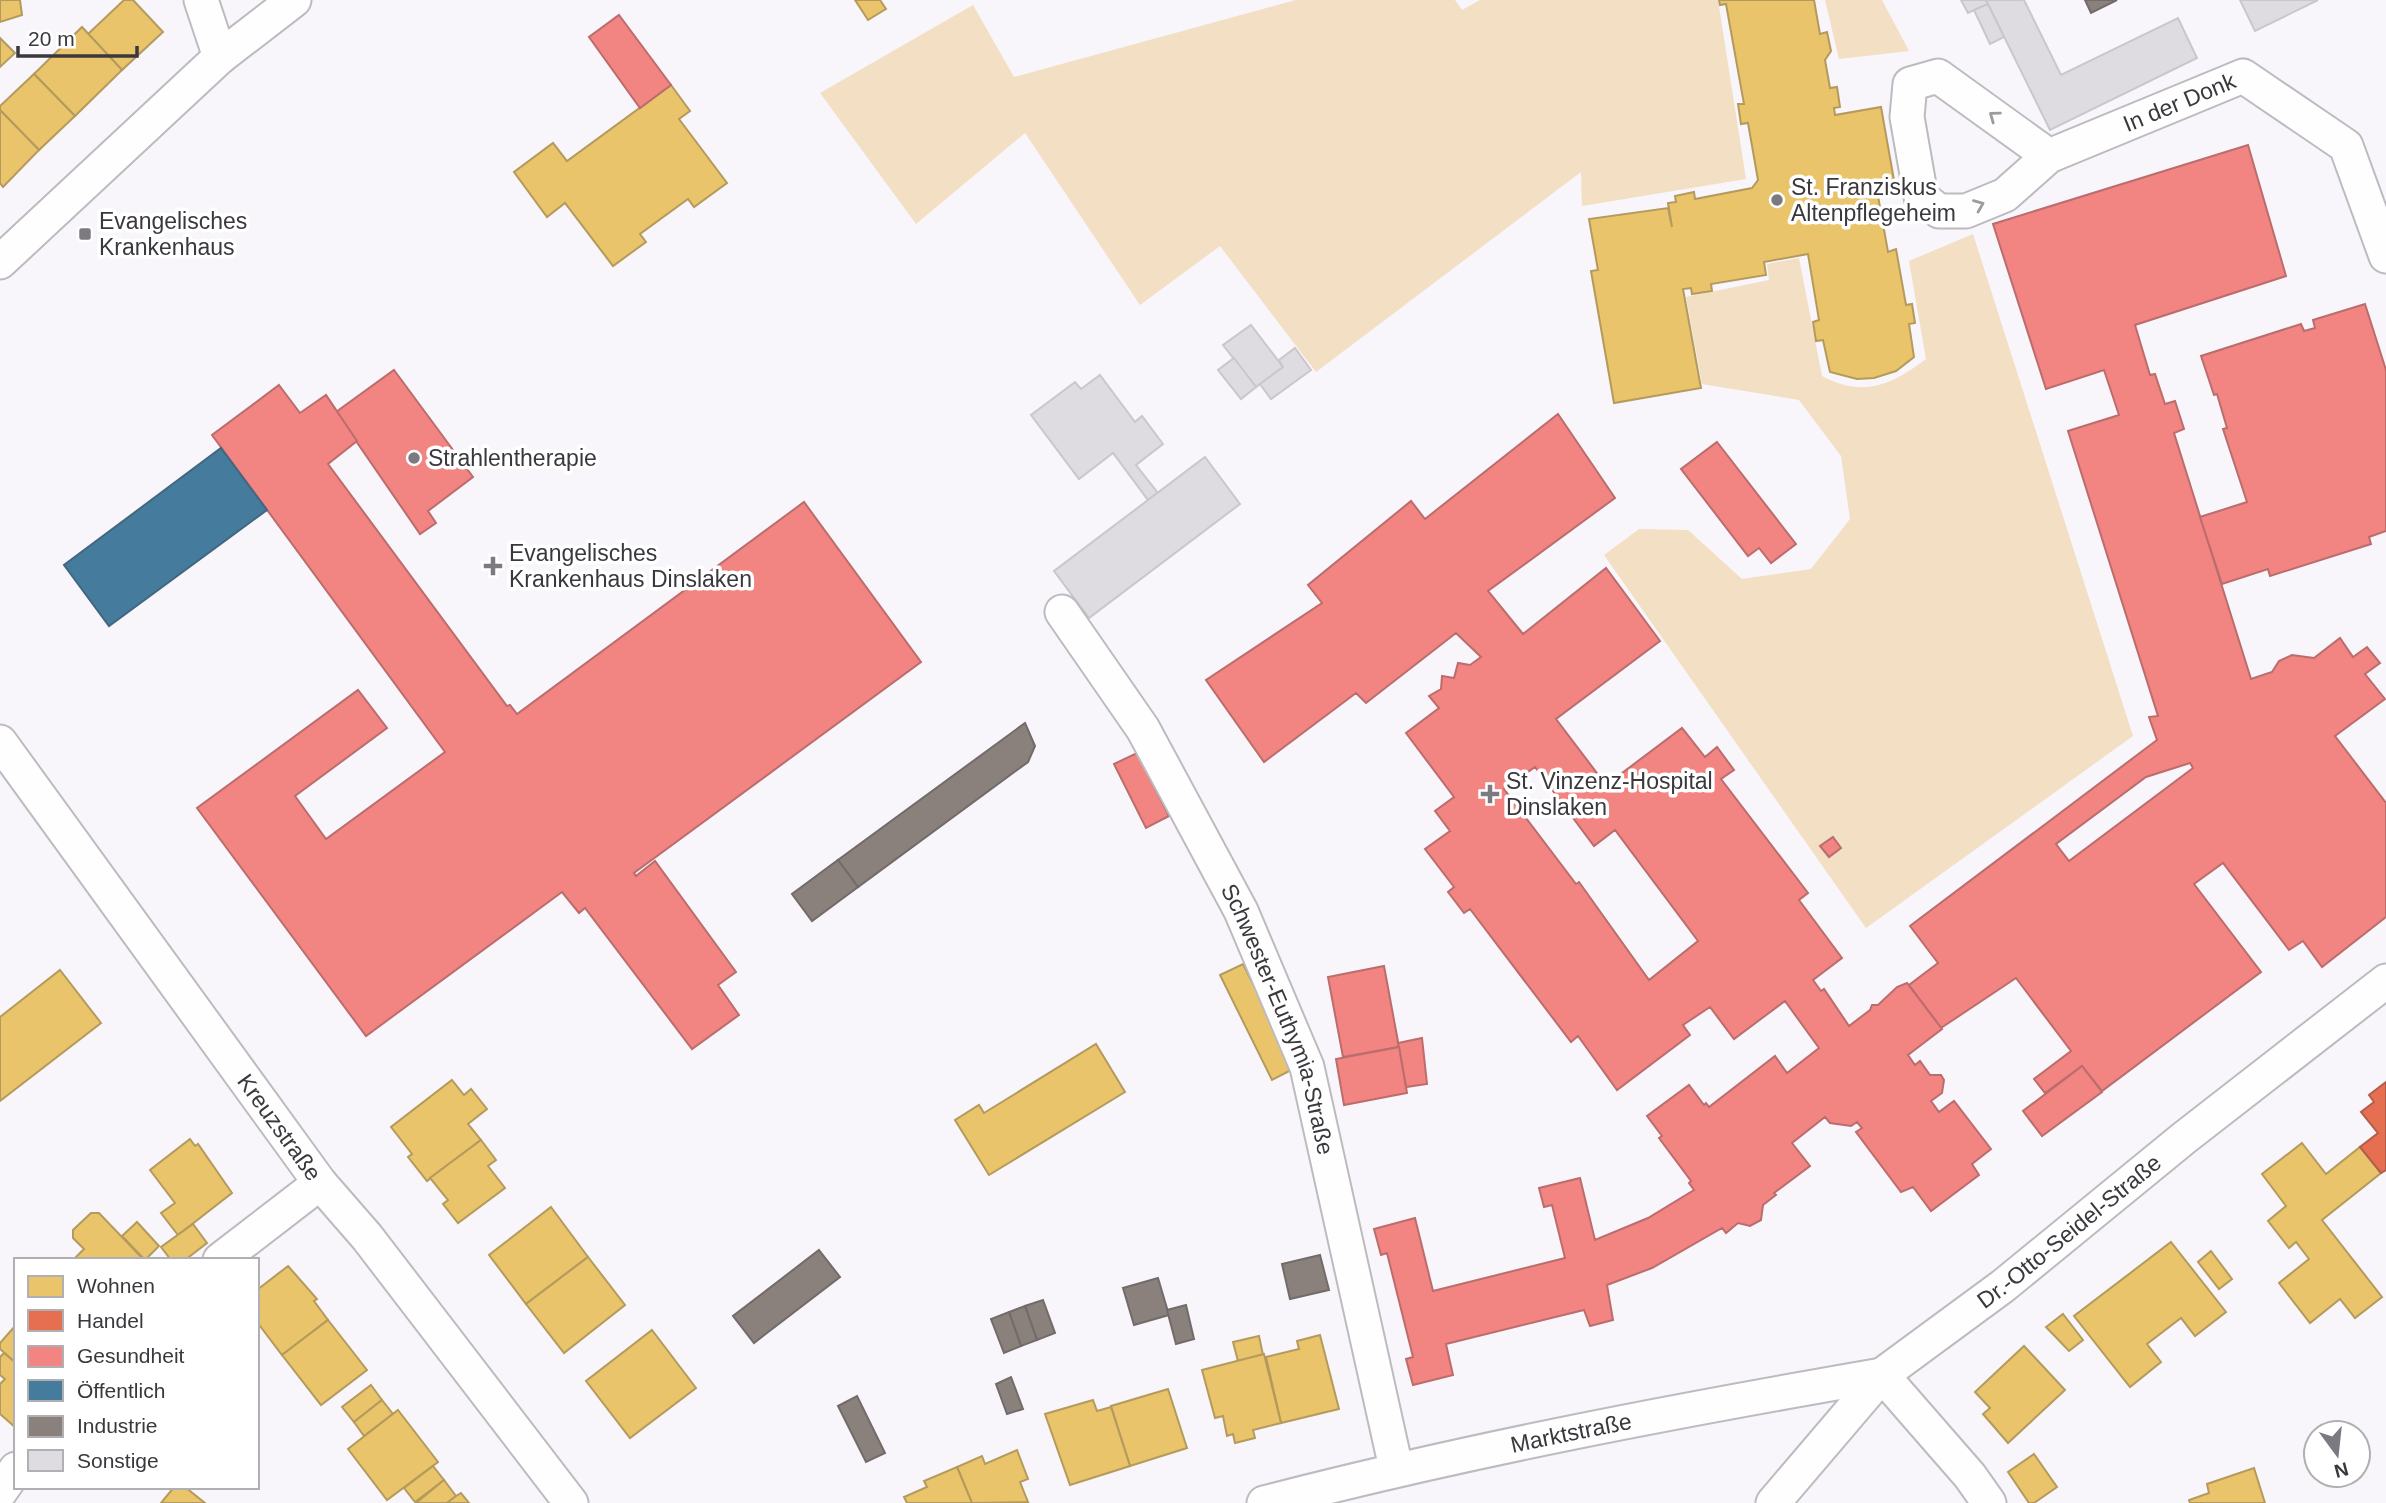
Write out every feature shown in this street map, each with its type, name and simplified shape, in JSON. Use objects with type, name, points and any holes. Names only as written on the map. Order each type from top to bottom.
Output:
[{"type":"street","points":[[201,0],[220,57]]},
{"type":"street","points":[[0,262],[220,57],[294,0]]},
{"type":"street","name":"In der Donk","points":[[2049,156],[1938,76],[1910,84],[1907,117],[1921,197],[1938,211],[1966,211],[2004,195],[2049,156],[2243,76],[2346,146],[2386,256]]},
{"type":"street","name":"Schwester-Euthymia-Straße","points":[[1062,612],[1143,729],[1235,899],[1307,1067],[1396,1468]]},
{"type":"street","name":"Kreuzstraße","points":[[0,741],[320,1183],[367,1237],[571,1503]]},
{"type":"street","name":"Dr.-Otto-Seidel-Straße","points":[[1773,1503],[1881,1375],[2003,1286],[2184,1138],[2386,981]]},
{"type":"street","points":[[223,1258],[320,1183]]},
{"type":"street","points":[[1881,1375],[1970,1476],[1989,1503]]},
{"type":"street","name":"Marktstraße","points":[[1264,1503],[1396,1468],[1672,1412],[1881,1375]]},
{"type":"street","points":[[0,1492],[14,1472]]},
{"type":"shaded area","points":[[1296,0],[1455,0],[1462,10],[1480,0],[1718,0],[1746,179],[1582,206],[1581,172],[1316,372],[1220,246],[1140,305],[1025,133],[916,224],[820,93],[973,5],[1014,77]]},
{"type":"shaded area","points":[[1825,0],[1882,0],[1909,51],[1839,59]]},
{"type":"shaded area","points":[[1973,234],[2133,736],[1866,928],[1604,555],[1639,529],[1688,530],[1742,579],[1811,569],[1850,519],[1841,456],[1799,400],[1702,384],[1686,297],[1769,280],[1767,264],[1799,258],[1822,376],[1851,386],[1877,386],[1901,376],[1926,359],[1909,261]]},
{"type":"building: Wohnen","points":[[0,0],[20,0],[22,15],[0,22]]},
{"type":"building: Wohnen","points":[[124,0],[133,0],[163,32],[122,70],[88,34]]},
{"type":"building: Wohnen","points":[[855,0],[880,0],[886,9],[868,20]]},
{"type":"building: Wohnen","name":"St. Franziskus Altenpflegeheim","points":[[1719,0],[1814,0],[1820,34],[1827,32],[1831,51],[1825,60],[1830,88],[1837,87],[1840,107],[1834,108],[1835,115],[1881,107],[1894,180],[1882,181],[1887,195],[1878,196],[1888,252],[1896,249],[1906,305],[1912,304],[1915,323],[1909,324],[1914,357],[1896,371],[1874,378],[1857,379],[1830,372],[1823,340],[1816,341],[1813,322],[1819,320],[1808,254],[1764,262],[1766,275],[1711,284],[1712,291],[1692,294],[1691,288],[1683,289],[1701,388],[1614,403],[1591,271],[1598,270],[1589,219],[1668,208],[1672,227],[1668,203],[1676,202],[1675,196],[1694,192],[1695,199],[1752,188],[1758,180],[1748,123],[1741,124],[1738,104],[1744,104],[1726,4],[1720,5]]},
{"type":"building: Wohnen","points":[[82,27],[122,70],[75,116],[34,74]]},
{"type":"building: Wohnen","points":[[0,38],[15,53],[0,67]]},
{"type":"building: Wohnen","points":[[34,74],[75,116],[39,150],[0,110],[0,106]]},
{"type":"building: Wohnen","points":[[671,85],[690,111],[679,119],[727,183],[694,207],[688,199],[640,234],[646,242],[613,266],[565,203],[547,217],[514,172],[553,143],[567,161]]},
{"type":"building: Wohnen","points":[[0,110],[39,150],[3,187],[0,183]]},
{"type":"building: Wohnen","points":[[1243,964],[1295,1068],[1272,1080],[1220,975]]},
{"type":"building: Wohnen","points":[[60,970],[101,1023],[0,1101],[0,1017]]},
{"type":"building: Wohnen","points":[[1096,1044],[1125,1092],[989,1175],[955,1120],[979,1105],[984,1113]]},
{"type":"building: Wohnen","points":[[452,1080],[464,1095],[471,1089],[487,1109],[468,1124],[481,1140],[427,1181],[408,1157],[412,1154],[391,1127]]},
{"type":"building: Wohnen","points":[[190,1139],[195,1146],[198,1144],[232,1193],[178,1235],[161,1213],[175,1203],[150,1170]]},
{"type":"building: Wohnen","points":[[481,1140],[496,1160],[488,1166],[505,1188],[458,1223],[443,1204],[448,1200],[430,1178]]},
{"type":"building: Wohnen","points":[[2302,1143],[2326,1174],[2360,1147],[2381,1173],[2322,1220],[2382,1297],[2355,1318],[2340,1299],[2310,1323],[2279,1283],[2309,1259],[2296,1242],[2289,1248],[2268,1221],[2286,1206],[2262,1174]]},
{"type":"building: Wohnen","points":[[551,1207],[588,1257],[526,1304],[489,1255]]},
{"type":"building: Wohnen","points":[[91,1213],[99,1213],[142,1258],[75,1258],[84,1249],[73,1238],[73,1230]]},
{"type":"building: Wohnen","points":[[137,1222],[159,1246],[147,1258],[143,1258],[122,1236]]},
{"type":"building: Wohnen","points":[[193,1224],[207,1243],[188,1258],[169,1258],[161,1247]]},
{"type":"building: Wohnen","points":[[2171,1242],[2226,1312],[2195,1336],[2181,1318],[2147,1344],[2161,1362],[2130,1387],[2074,1316]]},
{"type":"building: Wohnen","points":[[2211,1251],[2232,1279],[2219,1289],[2198,1262]]},
{"type":"building: Wohnen","points":[[588,1257],[625,1305],[564,1353],[526,1304]]},
{"type":"building: Wohnen","points":[[288,1266],[317,1299],[314,1301],[328,1320],[282,1355],[259,1325],[259,1288]]},
{"type":"building: Wohnen","points":[[2063,1314],[2083,1340],[2069,1351],[2046,1327]]},
{"type":"building: Wohnen","points":[[328,1320],[367,1370],[321,1405],[282,1355]]},
{"type":"building: Wohnen","points":[[14,1327],[14,1361],[0,1349],[0,1343]]},
{"type":"building: Wohnen","points":[[652,1330],[696,1388],[630,1438],[586,1381]]},
{"type":"building: Wohnen","points":[[1320,1335],[1339,1409],[1281,1423],[1266,1357],[1299,1349],[1297,1341]]},
{"type":"building: Wohnen","points":[[1259,1336],[1263,1355],[1238,1361],[1233,1342]]},
{"type":"building: Wohnen","points":[[2024,1346],[2065,1390],[2008,1443],[1983,1414],[1990,1408],[1975,1392]]},
{"type":"building: Wohnen","points":[[4,1353],[14,1361],[14,1426],[0,1414],[0,1384],[5,1379],[0,1375],[0,1357]]},
{"type":"building: Wohnen","points":[[1264,1354],[1281,1423],[1253,1430],[1255,1438],[1235,1443],[1233,1434],[1227,1436],[1223,1416],[1215,1418],[1202,1370]]},
{"type":"building: Wohnen","points":[[371,1385],[382,1400],[354,1422],[342,1407]]},
{"type":"building: Wohnen","points":[[1168,1389],[1187,1448],[1130,1466],[1111,1406]]},
{"type":"building: Wohnen","points":[[382,1400],[393,1414],[364,1436],[354,1422]]},
{"type":"building: Wohnen","points":[[1093,1400],[1097,1411],[1111,1407],[1130,1466],[1070,1485],[1045,1414]]},
{"type":"building: Wohnen","points":[[398,1410],[438,1462],[387,1500],[348,1449]]},
{"type":"building: Wohnen","points":[[1017,1450],[1028,1479],[1020,1482],[1028,1502],[972,1503],[957,1467],[982,1456],[985,1464]]},
{"type":"building: Wohnen","points":[[2034,1454],[2057,1487],[2034,1503],[2029,1503],[2008,1472]]},
{"type":"building: Wohnen","points":[[433,1466],[444,1480],[415,1502],[404,1488]]},
{"type":"building: Wohnen","points":[[957,1467],[972,1503],[907,1503],[904,1497],[927,1487],[924,1481]]},
{"type":"building: Wohnen","points":[[2254,1468],[2265,1503],[2190,1503],[2189,1500],[2209,1493],[2207,1484]]},
{"type":"building: Wohnen","points":[[444,1480],[456,1496],[447,1503],[416,1503]]},
{"type":"building: Wohnen","points":[[172,1489],[188,1489],[205,1503],[161,1503]]},
{"type":"building: Wohnen","points":[[461,1493],[469,1503],[447,1503],[456,1496]]},
{"type":"building: Handel","points":[[2386,1082],[2386,1170],[2381,1173],[2360,1147],[2378,1133],[2361,1112],[2374,1102],[2369,1095]]},
{"type":"building: Gesundheit","points":[[619,15],[671,85],[640,108],[589,37]]},
{"type":"building: Gesundheit","points":[[2248,145],[2286,276],[2135,325],[2150,375],[2155,374],[2165,404],[2175,401],[2184,429],[2174,433],[2251,679],[2272,672],[2279,661],[2292,655],[2314,658],[2340,638],[2353,657],[2367,647],[2380,663],[2365,674],[2385,699],[2335,736],[2386,803],[2386,917],[2322,967],[2303,941],[2289,950],[2223,863],[2194,884],[2261,972],[2102,1091],[2082,1066],[2045,1093],[2034,1079],[2071,1051],[2016,978],[1941,1028],[1909,985],[1938,963],[1910,926],[2157,740],[2149,717],[2158,716],[2068,431],[2119,415],[2104,370],[2046,389],[1993,224]],"holes":[[[2190,763],[2193,768],[2069,861],[2056,844],[2146,777]]]},
{"type":"building: Gesundheit","points":[[2365,304],[2386,370],[2386,531],[2369,537],[2371,544],[2270,576],[2268,569],[2222,584],[2200,517],[2247,502],[2223,429],[2227,428],[2217,394],[2214,395],[2201,356],[2301,324],[2304,331],[2315,328],[2313,320]]},
{"type":"building: Gesundheit","name":"Strahlentherapie","points":[[394,370],[473,477],[428,511],[436,523],[420,534],[336,412]]},
{"type":"building: Gesundheit","points":[[279,385],[300,413],[326,395],[357,441],[328,464],[507,706],[510,705],[517,714],[804,502],[921,662],[634,873],[636,876],[655,861],[736,972],[718,985],[739,1015],[692,1049],[585,908],[579,913],[562,892],[366,1036],[197,808],[358,690],[387,728],[295,796],[326,839],[445,752],[212,435]]},
{"type":"building: Gesundheit","points":[[1558,414],[1615,498],[1488,591],[1523,634],[1606,568],[1660,641],[1556,719],[1606,785],[1682,728],[1705,757],[1717,747],[1734,770],[1721,779],[1808,893],[1799,900],[1842,958],[1813,980],[1821,991],[1824,989],[1849,1026],[1870,1010],[1872,1005],[1878,1005],[1897,987],[1907,983],[1942,1029],[1908,1055],[1915,1065],[1920,1061],[1930,1075],[1941,1075],[1944,1080],[1942,1093],[1931,1101],[1939,1112],[1954,1101],[1991,1149],[1972,1164],[1979,1175],[1931,1211],[1913,1187],[1901,1192],[1856,1132],[1862,1128],[1857,1122],[1851,1126],[1830,1123],[1825,1117],[1792,1143],[1810,1166],[1774,1193],[1776,1195],[1763,1205],[1761,1220],[1750,1226],[1738,1223],[1726,1233],[1722,1228],[1652,1268],[1607,1285],[1613,1320],[1590,1326],[1584,1310],[1446,1344],[1453,1375],[1413,1385],[1406,1359],[1413,1357],[1387,1253],[1381,1255],[1374,1229],[1415,1218],[1433,1291],[1565,1258],[1552,1205],[1544,1207],[1539,1188],[1580,1178],[1595,1240],[1648,1218],[1694,1190],[1689,1183],[1691,1181],[1659,1138],[1662,1136],[1647,1116],[1689,1085],[1704,1105],[1706,1103],[1709,1107],[1775,1056],[1787,1073],[1819,1048],[1785,1001],[1734,1039],[1710,1007],[1683,1025],[1690,1035],[1617,1090],[1578,1036],[1571,1042],[1470,909],[1464,913],[1448,892],[1454,887],[1425,849],[1450,831],[1435,811],[1454,797],[1406,733],[1439,708],[1429,696],[1441,689],[1442,676],[1454,678],[1458,663],[1470,665],[1481,657],[1456,633],[1366,703],[1356,693],[1264,762],[1206,680],[1322,603],[1308,585],[1411,501],[1425,519]],"holes":[[[1535,767],[1594,846],[1615,830],[1698,941],[1649,980],[1579,882],[1576,884],[1504,789]]]},
{"type":"building: Gesundheit","points":[[1717,442],[1796,544],[1771,563],[1759,548],[1748,556],[1681,469]]},
{"type":"building: Gesundheit","points":[[1137,753],[1169,816],[1146,828],[1114,764]]},
{"type":"building: Gesundheit","points":[[1833,837],[1841,848],[1829,857],[1820,846]]},
{"type":"building: Gesundheit","points":[[1384,966],[1399,1047],[1343,1057],[1328,977]]},
{"type":"building: Gesundheit","points":[[1422,1038],[1427,1084],[1406,1087],[1398,1043]]},
{"type":"building: Gesundheit","points":[[1399,1047],[1407,1093],[1344,1105],[1336,1059]]},
{"type":"building: Gesundheit","points":[[2082,1066],[2102,1092],[2042,1136],[2023,1111]]},
{"type":"building: Öffentlich","points":[[221,448],[267,510],[109,626],[64,565]]},
{"type":"building: Industrie","points":[[2085,0],[2117,0],[2091,13]]},
{"type":"building: Industrie","points":[[1025,723],[1035,746],[1028,762],[858,887],[838,860]]},
{"type":"building: Industrie","points":[[838,860],[858,887],[812,921],[792,894]]},
{"type":"building: Industrie","points":[[819,1250],[840,1277],[754,1343],[733,1316]]},
{"type":"building: Industrie","points":[[1320,1255],[1329,1290],[1290,1299],[1282,1264]]},
{"type":"building: Industrie","points":[[1158,1278],[1169,1315],[1134,1325],[1123,1288]]},
{"type":"building: Industrie","points":[[1043,1300],[1055,1333],[1037,1340],[1025,1306]]},
{"type":"building: Industrie","points":[[1186,1305],[1194,1339],[1176,1344],[1167,1310]]},
{"type":"building: Industrie","points":[[1025,1306],[1037,1340],[1021,1346],[1009,1312]]},
{"type":"building: Industrie","points":[[1009,1312],[1021,1346],[1004,1353],[991,1319]]},
{"type":"building: Industrie","points":[[1011,1377],[1023,1409],[1007,1414],[996,1384]]},
{"type":"building: Industrie","points":[[857,1396],[885,1453],[866,1462],[838,1406]]},
{"type":"building: Sonstige","points":[[1961,0],[1986,0],[1988,4],[1968,13]]},
{"type":"building: Sonstige","points":[[1986,0],[2024,0],[2061,75],[2178,18],[2197,58],[2050,130]]},
{"type":"building: Sonstige","points":[[2240,0],[2318,0],[2255,31]]},
{"type":"building: Sonstige","points":[[1988,4],[2004,37],[1990,44],[1974,10]]},
{"type":"building: Sonstige","points":[[1251,325],[1283,367],[1256,387],[1223,345]]},
{"type":"building: Sonstige","points":[[1295,348],[1311,370],[1271,399],[1260,384],[1283,367],[1279,360]]},
{"type":"building: Sonstige","points":[[1234,358],[1256,387],[1241,399],[1218,370]]},
{"type":"building: Sonstige","points":[[1100,375],[1135,422],[1142,416],[1163,444],[1136,465],[1158,493],[1148,500],[1113,453],[1079,479],[1031,415],[1075,382],[1081,389]]},
{"type":"building: Sonstige","points":[[1205,457],[1240,504],[1089,618],[1054,571]]},
{"type":"place","name":"St. Franziskus Altenpflegeheim","points":[[1777,200]]},
{"type":"place","name":"Evangelisches Krankenhaus","points":[[85,234]]},
{"type":"place","name":"Strahlentherapie","points":[[414,458]]},
{"type":"place","name":"Evangelisches Krankenhaus Dinslaken","points":[[493,566]]},
{"type":"place","name":"St. Vinzenz-Hospital Dinslaken","points":[[1490,794]]}]
